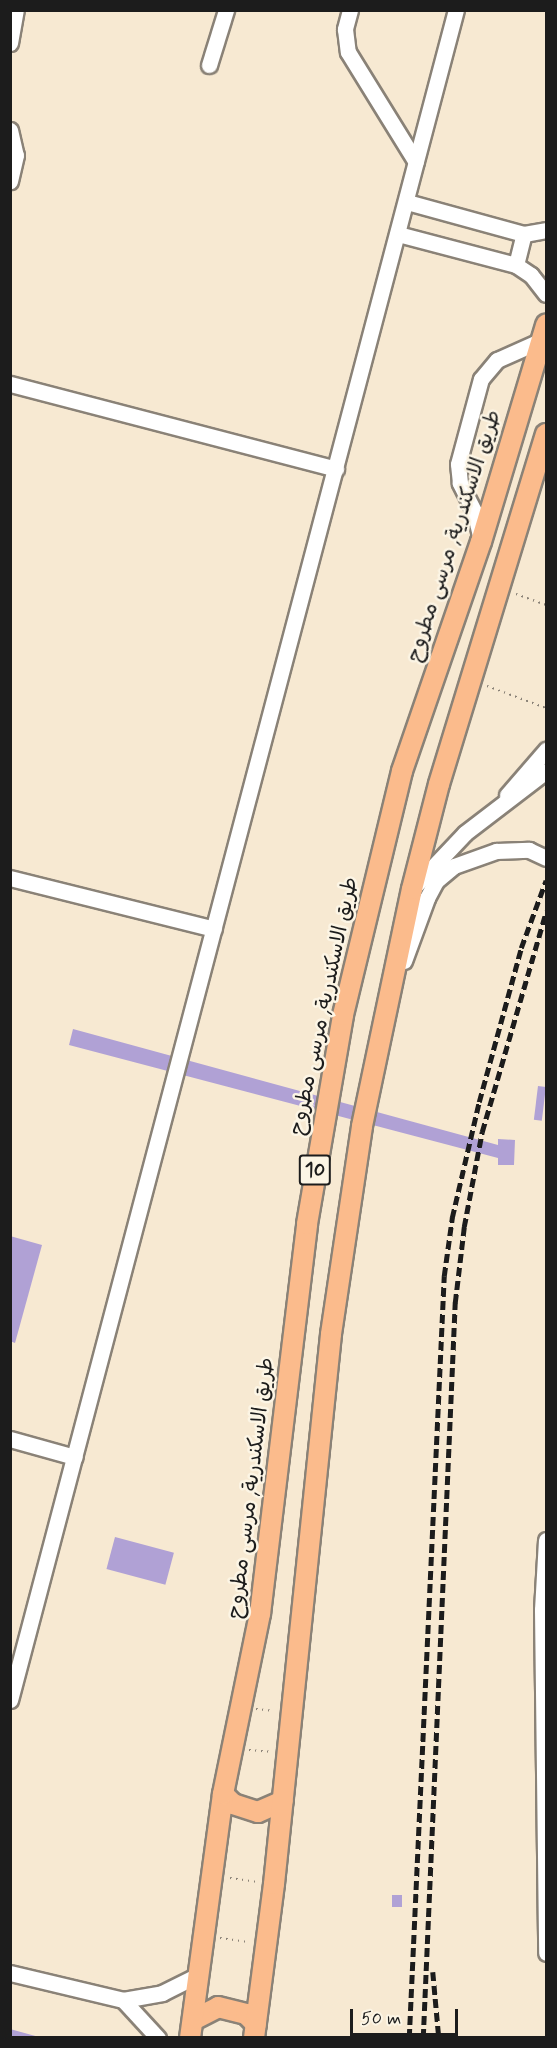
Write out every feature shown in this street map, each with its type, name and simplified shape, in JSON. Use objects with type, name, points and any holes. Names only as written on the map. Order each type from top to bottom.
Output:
[{"type":"main road","name":"طريق الاسكندرية, مرسى مطروح","points":[[192,2029],[211,1876],[224,1794],[264,1590],[307,1224],[343,1015],[402,771],[481,542],[544,333]]},
{"type":"main road","name":"10","points":[[255,2031],[274,1884],[344,1230],[382,1022],[412,889],[499,587],[546,434]]},
{"type":"main road","points":[[224,1794],[232,1804],[258,1812],[283,1801]]},
{"type":"main road","points":[[192,2029],[218,2007],[240,2011],[255,2031]]},
{"type":"street","points":[[10,43],[16,10]]},
{"type":"street","points":[[209,65],[226,10]]},
{"type":"street","points":[[350,10],[345,29],[348,52],[416,162]]},
{"type":"street","points":[[10,1700],[456,10]]},
{"type":"street","points":[[10,130],[16,155],[10,181]]},
{"type":"street","points":[[407,202],[524,234],[546,231]]},
{"type":"street","points":[[398,234],[516,265],[531,275],[546,294]]},
{"type":"street","points":[[516,265],[524,234]]},
{"type":"street","points":[[481,542],[475,513],[460,483],[458,464],[481,379],[497,360],[544,333]]},
{"type":"street","points":[[10,384],[336,469]]},
{"type":"street","points":[[489,815],[546,750]]},
{"type":"street","points":[[412,889],[447,850],[546,771]]},
{"type":"street","points":[[382,1022],[436,881],[471,857],[496,851],[529,850],[546,858]]},
{"type":"street","points":[[10,878],[214,929]]},
{"type":"street","points":[[10,1439],[75,1457]]},
{"type":"street","points":[[546,1540],[544,1610],[546,1953]]},
{"type":"street","points":[[10,1972],[123,2000],[162,1993],[198,1975]]},
{"type":"street","points":[[123,2000],[158,2037]]},
{"type":"path","points":[[499,587],[546,605]]},
{"type":"path","points":[[472,680],[546,708]]},
{"type":"path","points":[[242,1707],[292,1714]]},
{"type":"path","points":[[232,1748],[288,1754]]},
{"type":"path","points":[[211,1876],[274,1884]]},
{"type":"path","points":[[203,1936],[267,1945]]},
{"type":"building","points":[[73,1029],[498,1145],[498,1139],[515,1140],[514,1165],[498,1165],[498,1158],[69,1045]]},
{"type":"building","points":[[538,1086],[546,1087],[542,1121],[534,1120]]},
{"type":"building","points":[[10,1236],[42,1245],[15,1343],[10,1341]]},
{"type":"building","points":[[115,1537],[174,1553],[165,1585],[106,1569]]},
{"type":"building","points":[[392,1895],[402,1895],[402,1907],[392,1907]]},
{"type":"building","points":[[10,2029],[39,2037],[39,2038],[10,2038]]},
{"type":"railway","points":[[409,2038],[444,1276],[452,1218],[479,1102],[521,948],[546,880]]},
{"type":"railway","points":[[423,2038],[455,1303],[464,1227],[482,1132],[546,911]]},
{"type":"railway","points":[[433,1972],[439,2038]]}]
